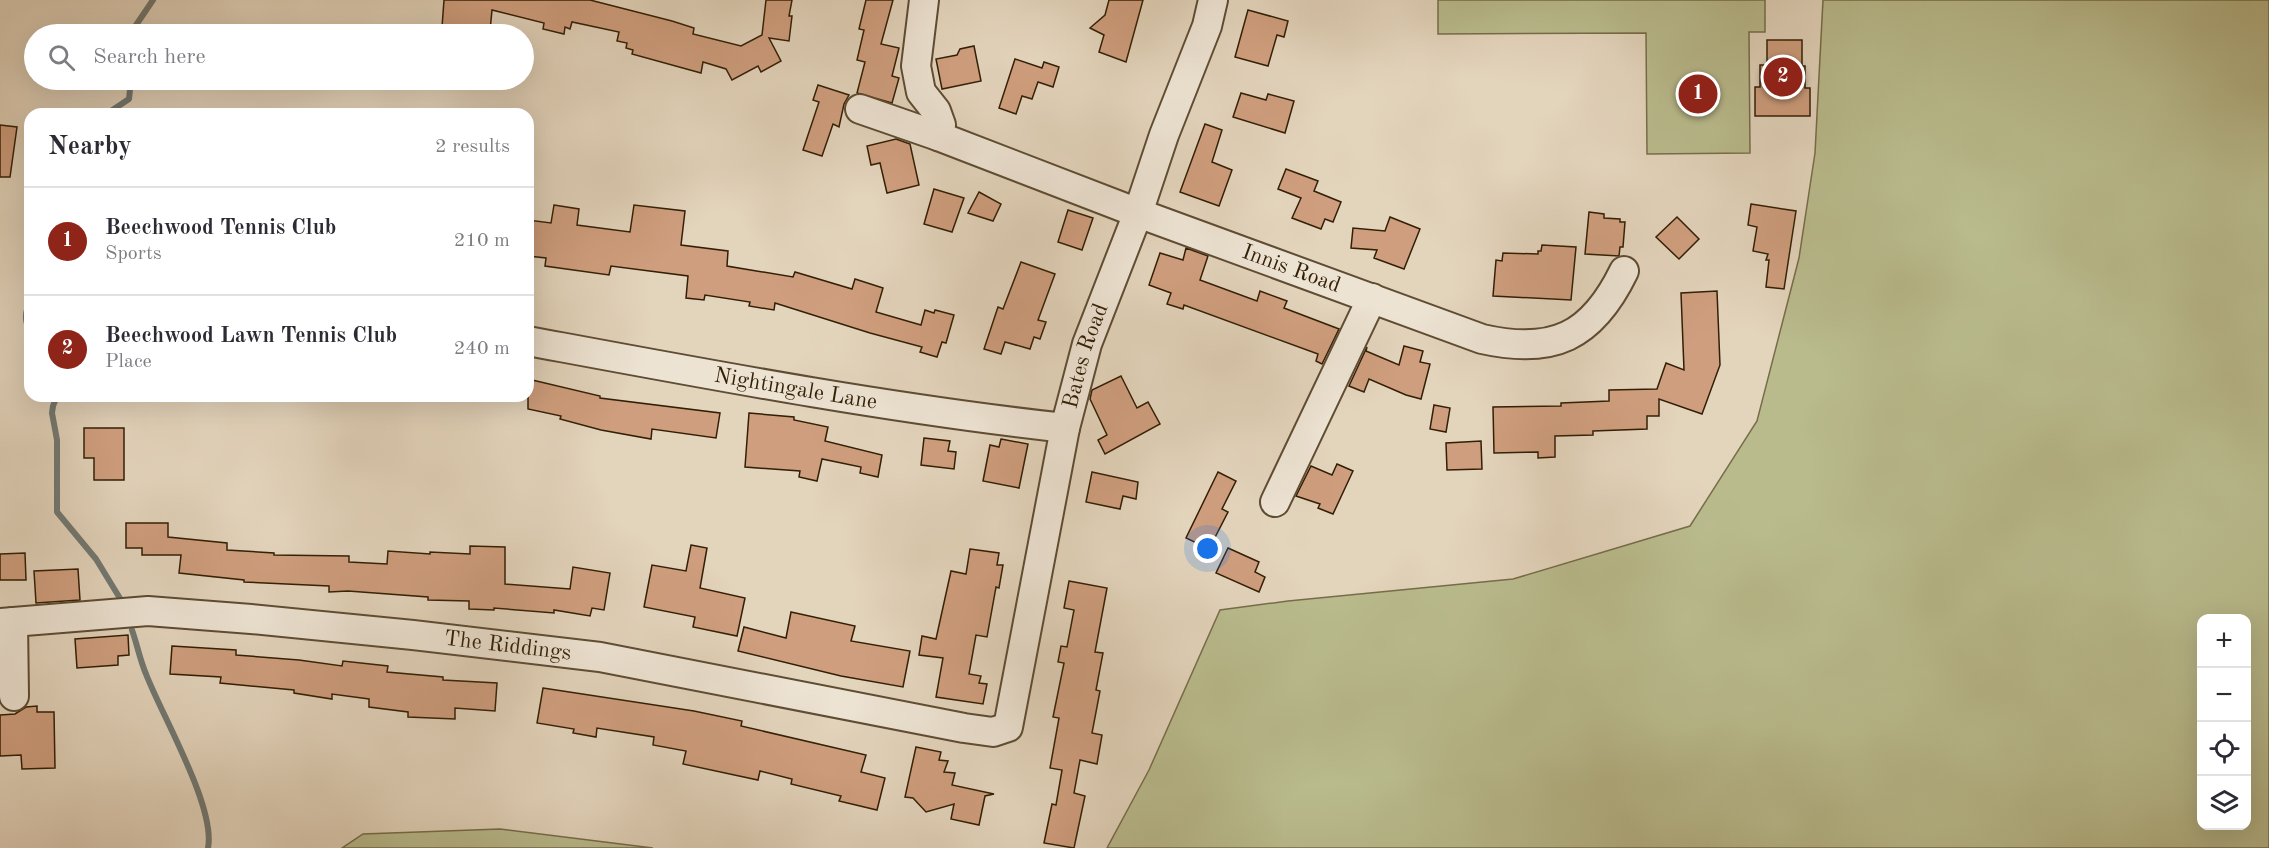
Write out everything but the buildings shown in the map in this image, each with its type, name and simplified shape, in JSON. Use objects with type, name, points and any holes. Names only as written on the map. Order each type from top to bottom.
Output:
[{"type":"street","name":"Bates Road","points":[[1008,727],[1065,428],[1087,344],[1138,213],[1164,135],[1207,26],[1214,0]]},
{"type":"street","points":[[932,1],[916,66],[921,92],[939,118],[941,125],[938,136]]},
{"type":"street","name":"Innis Road","points":[[860,109],[1482,339],[1505,344],[1543,345],[1574,334],[1611,298],[1624,271]]},
{"type":"street","points":[[1275,502],[1372,298]]},
{"type":"street","name":"Nightingale Lane","points":[[534,342],[751,383],[984,419],[1065,428]]},
{"type":"street","name":"The Riddings","points":[[6,622],[148,612],[251,618],[600,657],[964,728],[993,732],[1008,727]]},
{"type":"street","points":[[6,622],[14,696]]},
{"type":"green space","points":[[1438,0],[1765,0],[1765,32],[1749,32],[1750,153],[1647,154],[1646,33],[1438,34]]},
{"type":"green space","points":[[1823,0],[2269,0],[2269,848],[1107,848],[1149,770],[1220,610],[1513,579],[1690,526],[1757,421],[1799,258],[1815,153]]},
{"type":"green space","points":[[500,829],[653,848],[342,848],[363,834]]},
{"type":"waterway","points":[[137,24],[153,0]]},
{"type":"waterway","points":[[116,108],[129,99],[130,90]]},
{"type":"waterway","points":[[55,402],[52,413],[57,440],[57,512],[96,559],[121,600]]},
{"type":"waterway","points":[[132,630],[146,674],[196,786],[204,809],[208,830],[208,848]]},
{"type":"place","name":"Beechwood Lawn Tennis Club","points":[[1783,77]]},
{"type":"place","name":"Beechwood Tennis Club","points":[[1698,94]]}]
